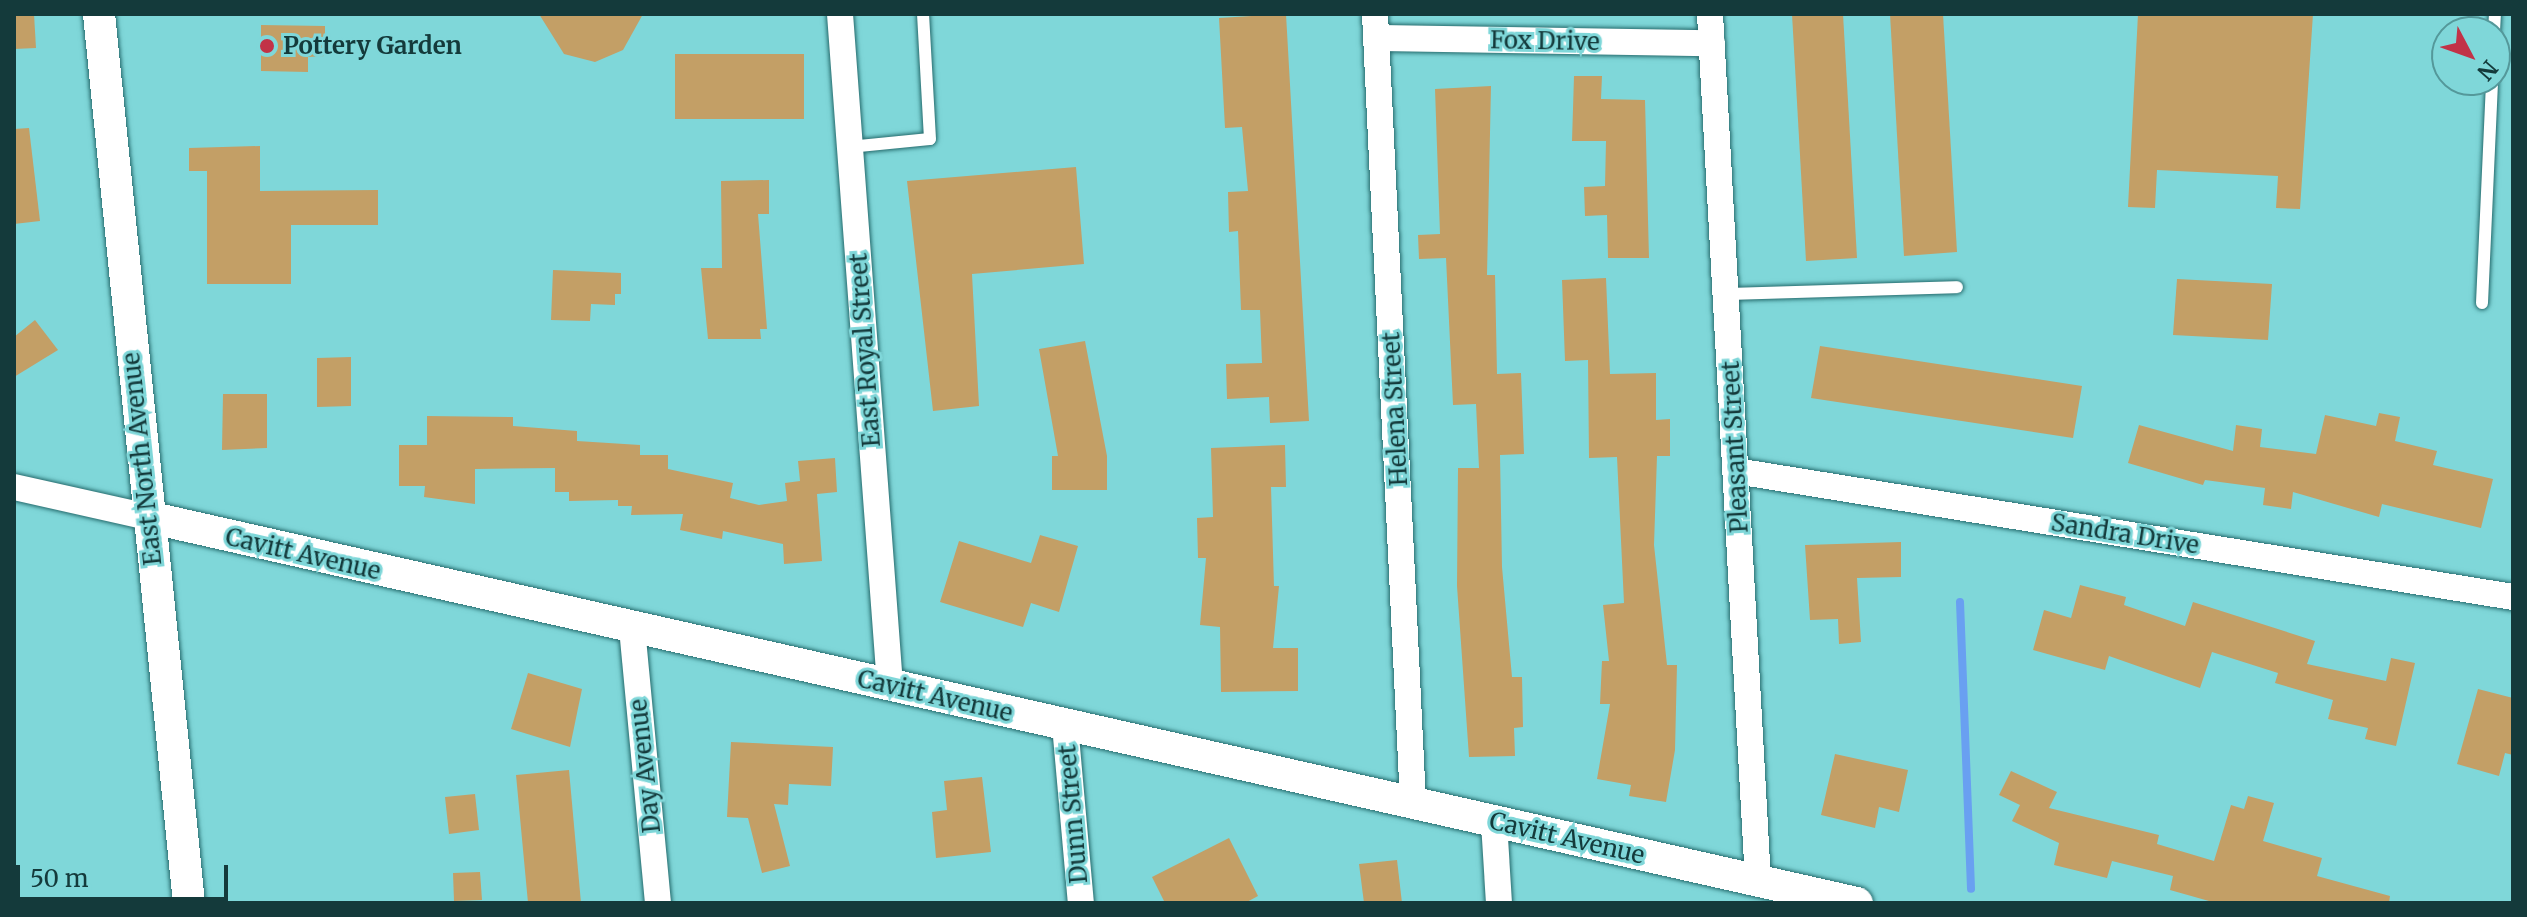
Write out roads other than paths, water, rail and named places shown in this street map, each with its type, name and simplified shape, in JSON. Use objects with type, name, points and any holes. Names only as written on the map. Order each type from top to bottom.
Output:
[{"type":"street","name":"East North Avenue","points":[[99,14],[189,903]]},
{"type":"street","name":"East Royal Street","points":[[840,14],[890,686]]},
{"type":"street","name":"Pleasant Street","points":[[1710,14],[1758,881]]},
{"type":"street","name":"Fox Drive","points":[[1377,26],[1712,43]]},
{"type":"street","name":"Helena Street","points":[[1377,26],[1413,803]]},
{"type":"street","name":"Sandra Drive","points":[[1736,471],[2513,597]]},
{"type":"street","name":"Cavitt Avenue","points":[[14,487],[1857,903]]},
{"type":"street","name":"Day Avenue","points":[[632,628],[658,903]]},
{"type":"street","name":"Dunn Street","points":[[1065,725],[1081,903]]},
{"type":"street","points":[[1494,822],[1499,903]]},
{"type":"lane","points":[[849,147],[930,139],[923,14]]},
{"type":"lane","points":[[2482,303],[2491,96]]},
{"type":"lane","points":[[1726,294],[1957,287]]},
{"type":"waterway","points":[[1960,602],[1971,889]]},
{"type":"place","name":"Pottery Garden","points":[[267,46]]}]
